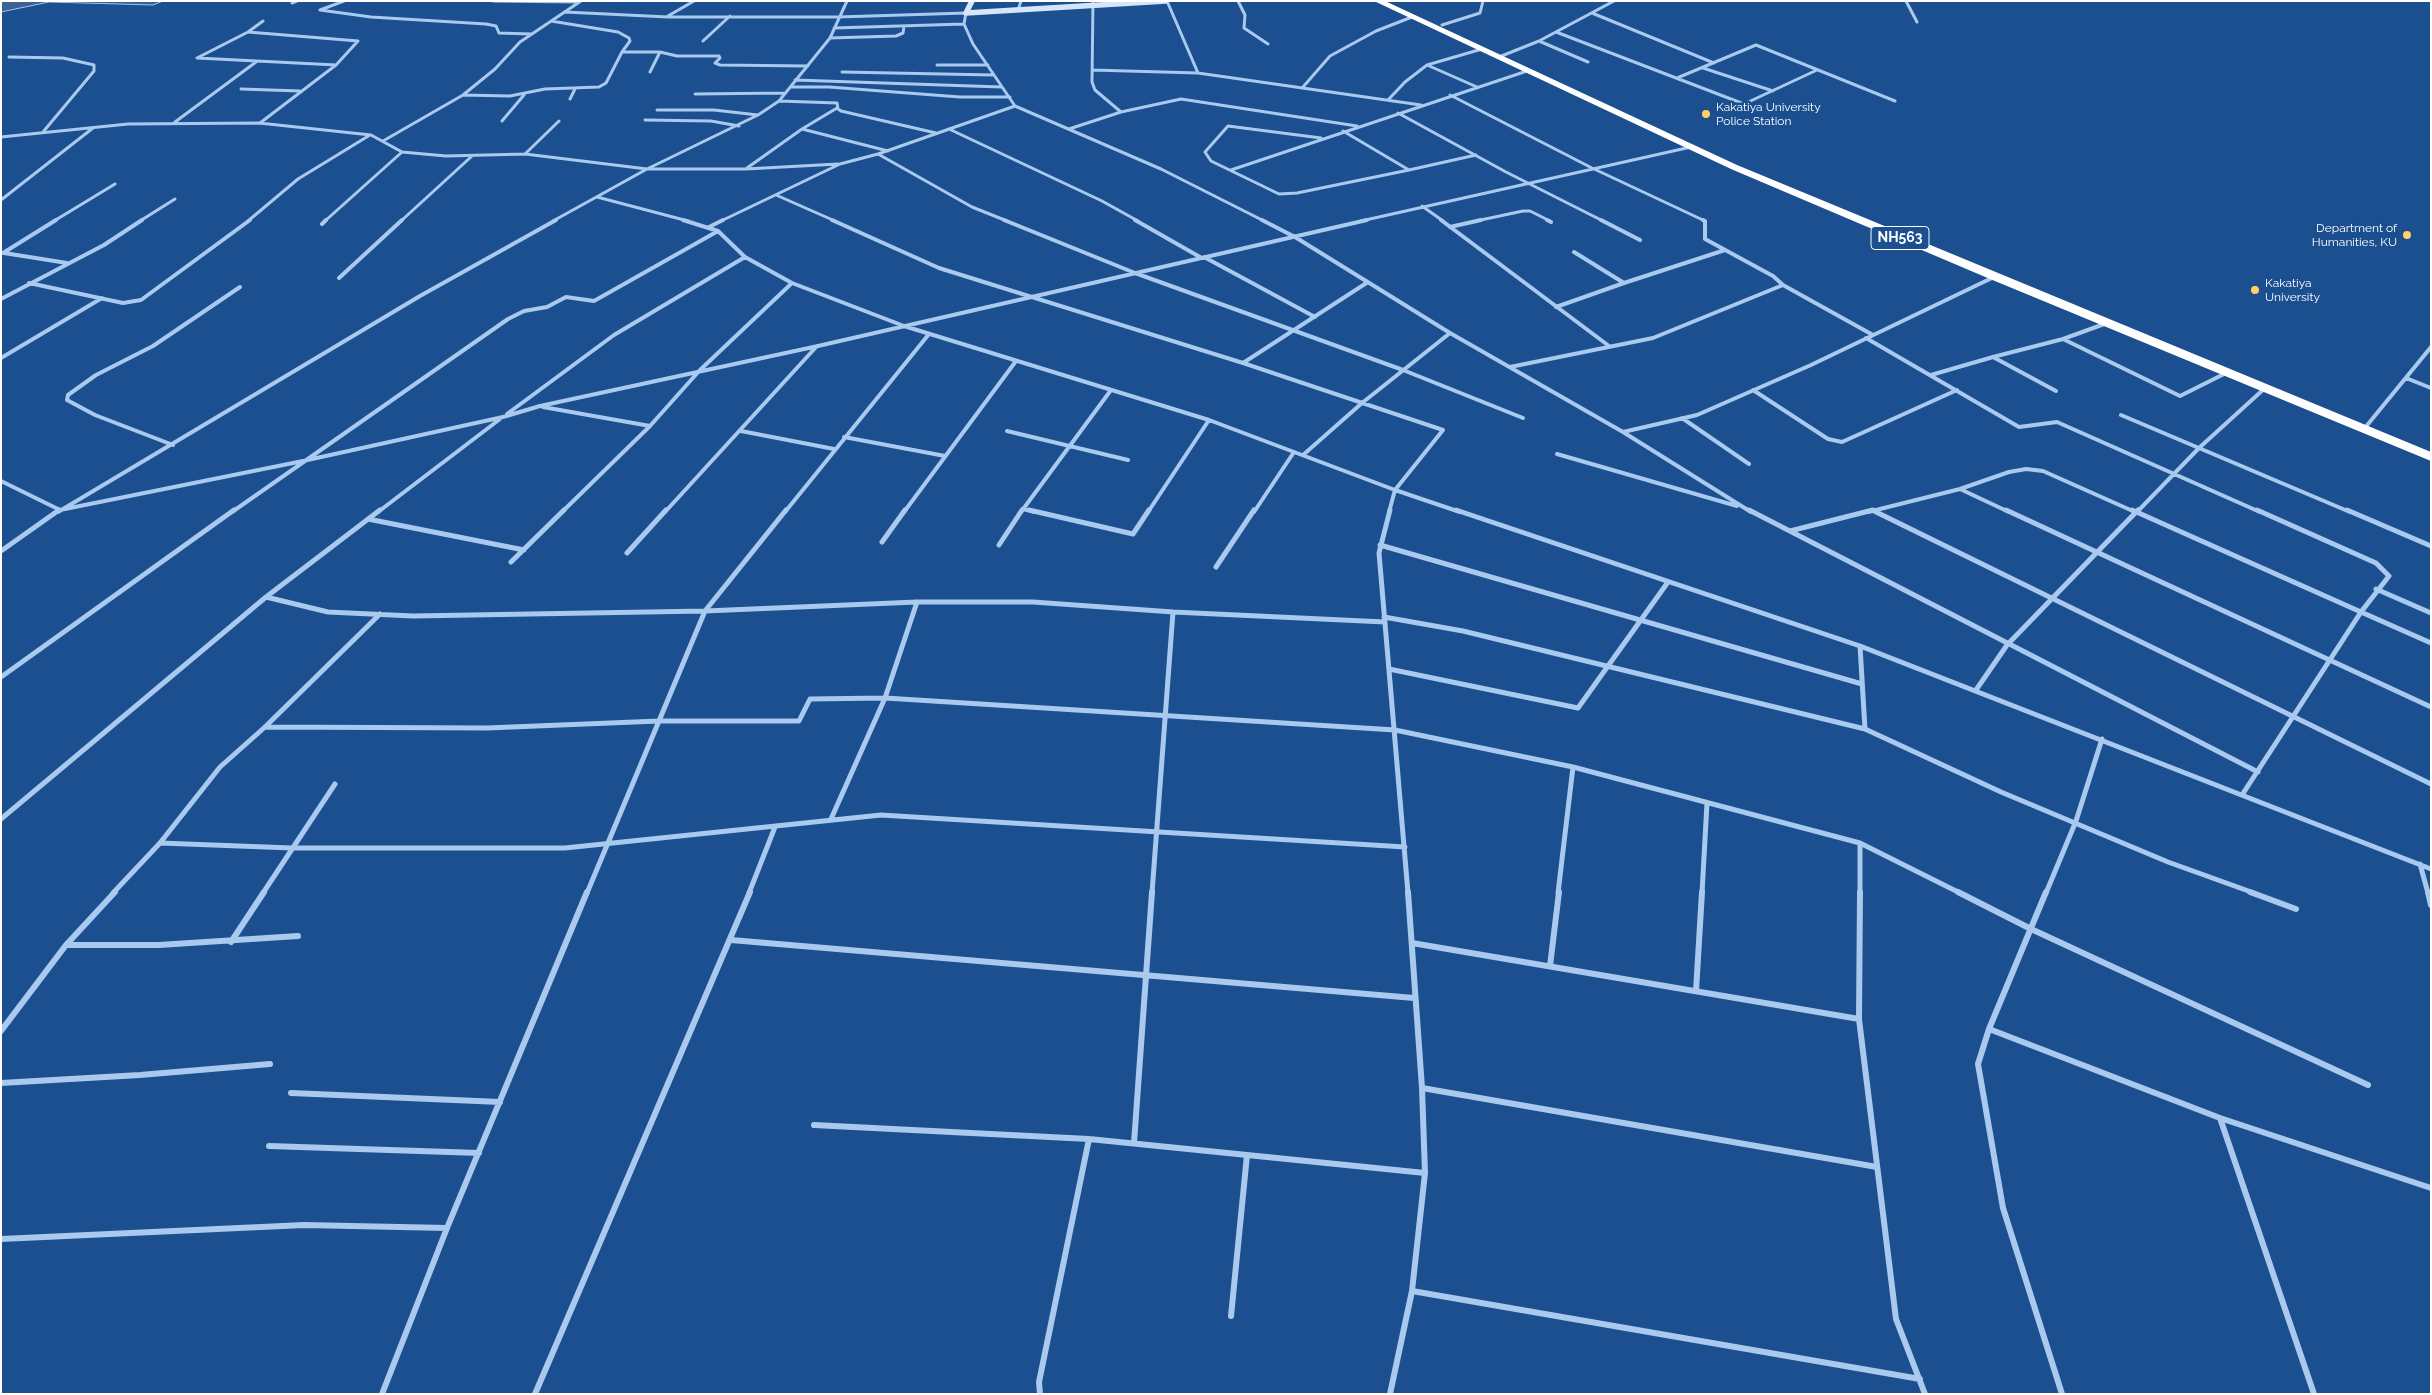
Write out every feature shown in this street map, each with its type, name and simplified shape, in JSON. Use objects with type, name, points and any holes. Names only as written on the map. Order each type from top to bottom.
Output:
[{"type":"highway","name":"NH563","points":[[1378,1],[1482,49],[1503,56],[1527,71],[1691,147],[1994,277],[2265,388],[2367,426],[2431,447]]},
{"type":"highway","name":"NH563","points":[[1389,1],[1503,56],[1749,167],[2367,426],[2431,456]]},
{"type":"street","points":[[292,3],[297,1]]},
{"type":"street","points":[[344,1],[320,10],[371,17],[486,24],[496,26],[499,33],[531,34]]},
{"type":"street","points":[[493,1],[580,2]]},
{"type":"street","points":[[668,17],[694,1]]},
{"type":"street","points":[[1,551],[60,510],[173,445],[420,296],[647,169],[739,126],[758,115],[779,101],[830,38],[838,16],[847,1]]},
{"type":"street","points":[[972,1],[966,13],[964,24],[973,44],[1015,106],[1161,169],[1294,237],[1450,333],[1623,432],[1742,507],[2258,772]]},
{"type":"street","points":[[1018,10],[1021,1]]},
{"type":"street","points":[[565,12],[668,17],[838,16],[966,13],[1093,3],[1167,1],[1198,73]]},
{"type":"street","points":[[1238,1],[1246,15],[1244,28],[1268,44]]},
{"type":"street","points":[[1442,25],[1480,13],[1483,1]]},
{"type":"street","points":[[1503,56],[1539,41],[1614,1]]},
{"type":"street","points":[[1906,1],[1917,22]]},
{"type":"street","points":[[383,141],[463,95],[495,69],[514,47],[580,2]]},
{"type":"street","points":[[1093,3],[1092,82],[1095,90],[1121,112]]},
{"type":"street","points":[[1592,13],[1714,63]]},
{"type":"street","points":[[703,41],[730,16]]},
{"type":"street","points":[[1303,87],[1330,56],[1376,30],[1412,17]]},
{"type":"street","points":[[263,21],[248,32],[197,58],[336,65]]},
{"type":"street","points":[[463,95],[524,95],[546,89],[575,89],[604,85],[630,41],[627,36],[618,32],[551,21]]},
{"type":"street","points":[[834,28],[964,24]]},
{"type":"street","points":[[830,38],[896,36],[903,34],[904,26]]},
{"type":"street","points":[[248,32],[358,41],[336,65],[259,123]]},
{"type":"street","points":[[1556,32],[1744,104],[1818,70]]},
{"type":"street","points":[[1539,41],[1588,62]]},
{"type":"street","points":[[1676,78],[1756,46],[1895,102]]},
{"type":"street","points":[[1388,100],[1405,82],[1427,65],[1482,49]]},
{"type":"street","points":[[622,52],[660,52],[677,56],[719,56],[720,58],[716,63],[720,65],[808,66]]},
{"type":"street","points":[[650,72],[660,52]]},
{"type":"street","points":[[9,57],[63,58],[94,64],[94,71],[42,133]]},
{"type":"street","points":[[174,122],[256,62]]},
{"type":"street","points":[[938,66],[988,65]]},
{"type":"street","points":[[1427,65],[1477,87]]},
{"type":"street","points":[[1702,68],[1773,91]]},
{"type":"street","points":[[1092,70],[1198,73],[1421,105]]},
{"type":"street","points":[[1230,170],[1398,112],[1527,71]]},
{"type":"street","points":[[842,72],[993,76]]},
{"type":"street","points":[[795,80],[1001,87]]},
{"type":"street","points":[[790,87],[829,87],[960,97],[1010,97]]},
{"type":"street","points":[[570,99],[575,89]]},
{"type":"street","points":[[241,90],[300,91]]},
{"type":"street","points":[[696,94],[785,93]]},
{"type":"street","points":[[502,121],[524,95]]},
{"type":"street","points":[[1450,95],[1592,168],[1705,221],[1705,239],[1773,276],[1783,285],[1873,335]]},
{"type":"street","points":[[1069,129],[1121,112],[1181,100],[1358,126]]},
{"type":"street","points":[[779,101],[834,103],[838,105],[837,108],[841,111],[936,134]]},
{"type":"street","points":[[1,137],[174,122],[259,123],[371,135],[402,152],[473,156],[526,154],[647,169],[746,169],[840,164],[888,151],[1015,106]]},
{"type":"street","points":[[746,169],[802,129],[837,108]]},
{"type":"street","points":[[657,110],[720,110],[758,115]]},
{"type":"street","points":[[1398,112],[1476,155],[1640,240]]},
{"type":"street","points":[[646,120],[711,121],[739,126]]},
{"type":"street","points":[[526,154],[559,121]]},
{"type":"street","points":[[1321,138],[1228,126],[1205,152],[1211,161],[1271,191],[1287,194],[1476,155]]},
{"type":"street","points":[[1,200],[94,128]]},
{"type":"street","points":[[802,129],[888,151]]},
{"type":"street","points":[[949,129],[1102,201],[1315,317]]},
{"type":"street","points":[[1344,131],[1409,170]]},
{"type":"street","points":[[29,283],[123,303],[148,297],[254,217],[298,178],[371,135]]},
{"type":"street","points":[[1,481],[60,510],[303,462],[503,417],[540,406],[818,346],[1422,206],[1691,147]]},
{"type":"street","points":[[322,224],[402,152]]},
{"type":"street","points":[[878,154],[972,207],[1135,273],[1292,332],[1403,370],[1523,418]]},
{"type":"street","points":[[339,278],[473,156]]},
{"type":"street","points":[[709,227],[840,164]]},
{"type":"street","points":[[2,253],[115,184]]},
{"type":"street","points":[[776,196],[939,268],[1243,363],[1443,430],[1395,490],[1380,545],[1389,669],[1406,847],[1414,998],[1422,1088],[1425,1173],[1412,1291],[1390,1394]]},
{"type":"street","points":[[597,197],[718,230],[745,257],[792,283],[904,326],[1209,420],[1395,490],[1860,646],[2431,869]]},
{"type":"street","points":[[1,299],[104,245],[175,199]]},
{"type":"street","points":[[1422,206],[1609,346]]},
{"type":"street","points":[[1450,227],[1523,211],[1530,211],[1551,222]]},
{"type":"street","points":[[1,677],[303,462],[517,314],[547,307],[566,297],[594,301],[718,230]]},
{"type":"street","points":[[1556,306],[1724,250]]},
{"type":"street","points":[[1574,252],[1624,284]]},
{"type":"street","points":[[2,253],[68,263]]},
{"type":"street","points":[[1,819],[266,597],[503,417],[614,335],[745,257]]},
{"type":"street","points":[[1623,432],[1697,415],[1873,335],[1994,277]]},
{"type":"street","points":[[1243,363],[1368,282]]},
{"type":"street","points":[[511,562],[650,426],[700,370],[792,283]]},
{"type":"street","points":[[1510,367],[1653,338],[1783,285]]},
{"type":"street","points":[[173,445],[95,415],[67,400],[68,394],[96,376],[154,346],[240,287]]},
{"type":"street","points":[[1,358],[102,298]]},
{"type":"street","points":[[1931,375],[2063,339],[2107,324]]},
{"type":"street","points":[[1303,455],[1362,402],[1450,333]]},
{"type":"street","points":[[382,1394],[447,1228],[705,611],[834,449],[929,334]]},
{"type":"street","points":[[1866,338],[2019,427],[2057,422],[2376,563],[2388,576],[2376,589],[2328,660],[2258,772],[2242,794]]},
{"type":"street","points":[[2063,339],[2180,396],[2226,372]]},
{"type":"street","points":[[627,553],[818,346]]},
{"type":"street","points":[[2367,426],[2431,347]]},
{"type":"street","points":[[1993,357],[2056,391]]},
{"type":"street","points":[[882,542],[1016,361]]},
{"type":"street","points":[[2406,378],[2431,388]]},
{"type":"street","points":[[1976,690],[2008,645],[2199,448],[2265,388]]},
{"type":"street","points":[[999,546],[1022,509],[1111,390]]},
{"type":"street","points":[[1753,390],[1828,439],[1842,442],[1957,390]]},
{"type":"street","points":[[540,406],[650,426]]},
{"type":"street","points":[[2121,414],[2431,546]]},
{"type":"street","points":[[1682,418],[1749,464]]},
{"type":"street","points":[[1022,509],[1133,534],[1209,420]]},
{"type":"street","points":[[741,431],[834,449]]},
{"type":"street","points":[[1007,431],[1128,460]]},
{"type":"street","points":[[844,437],[945,456]]},
{"type":"street","points":[[1216,567],[1294,452]]},
{"type":"street","points":[[1557,454],[1742,507]]},
{"type":"street","points":[[1789,532],[1960,489],[2009,472],[2026,469],[2043,471],[2431,643]]},
{"type":"street","points":[[1960,489],[2431,707]]},
{"type":"street","points":[[1874,510],[2431,784]]},
{"type":"street","points":[[368,519],[524,550]]},
{"type":"street","points":[[1380,545],[1862,684]]},
{"type":"street","points":[[1389,669],[1578,708],[1610,666],[1668,582]]},
{"type":"street","points":[[2376,589],[2431,613]]},
{"type":"street","points":[[266,597],[328,612],[413,616],[705,611],[917,602],[1033,602],[1173,612],[1385,619],[1463,631],[1865,729],[2001,792],[2076,821],[2168,862],[2296,909]]},
{"type":"street","points":[[831,818],[885,698],[917,602]]},
{"type":"street","points":[[1134,1144],[1173,612]]},
{"type":"street","points":[[1,1031],[66,945],[160,843],[220,768],[265,727],[380,614]]},
{"type":"street","points":[[1860,646],[1865,729]]},
{"type":"street","points":[[265,727],[487,728],[659,721],[799,721],[810,699],[885,698],[1395,730],[1573,768],[1860,843],[2031,929],[2368,1085]]},
{"type":"street","points":[[2062,1394],[2003,1208],[1978,1064],[1989,1029],[2076,821],[2102,739]]},
{"type":"street","points":[[1550,966],[1573,768]]},
{"type":"street","points":[[231,942],[335,784]]},
{"type":"street","points":[[1696,991],[1707,803]]},
{"type":"street","points":[[160,843],[292,848],[565,848],[775,827],[831,818],[881,815],[1406,847]]},
{"type":"street","points":[[536,1394],[731,940],[775,827]]},
{"type":"street","points":[[1860,843],[1859,1019],[1896,1318],[1926,1394]]},
{"type":"street","points":[[2420,864],[2431,906]]},
{"type":"street","points":[[66,945],[231,942],[298,936]]},
{"type":"street","points":[[731,940],[1414,998]]},
{"type":"street","points":[[1412,943],[1859,1019]]},
{"type":"street","points":[[1989,1029],[2220,1118],[2431,1188]]},
{"type":"street","points":[[1,1083],[140,1075],[270,1064]]},
{"type":"street","points":[[1422,1088],[1877,1167]]},
{"type":"street","points":[[291,1093],[500,1102]]},
{"type":"street","points":[[2220,1118],[2314,1394]]},
{"type":"street","points":[[814,1125],[1089,1140],[1425,1173]]},
{"type":"street","points":[[1040,1394],[1039,1382],[1089,1140]]},
{"type":"street","points":[[269,1146],[479,1153]]},
{"type":"street","points":[[1231,1316],[1246,1155]]},
{"type":"street","points":[[1,1239],[304,1225],[447,1228]]},
{"type":"street","points":[[1412,1291],[1920,1379]]},
{"type":"water","points":[[1,1],[163,1],[153,5],[49,2],[1,12]]},
{"type":"place","name":"Kakatiya University Police Station","points":[[1706,114]]},
{"type":"place","name":"Department of Humanities, KU","points":[[2407,235]]},
{"type":"place","name":"Kakatiya University","points":[[2255,290]]}]
